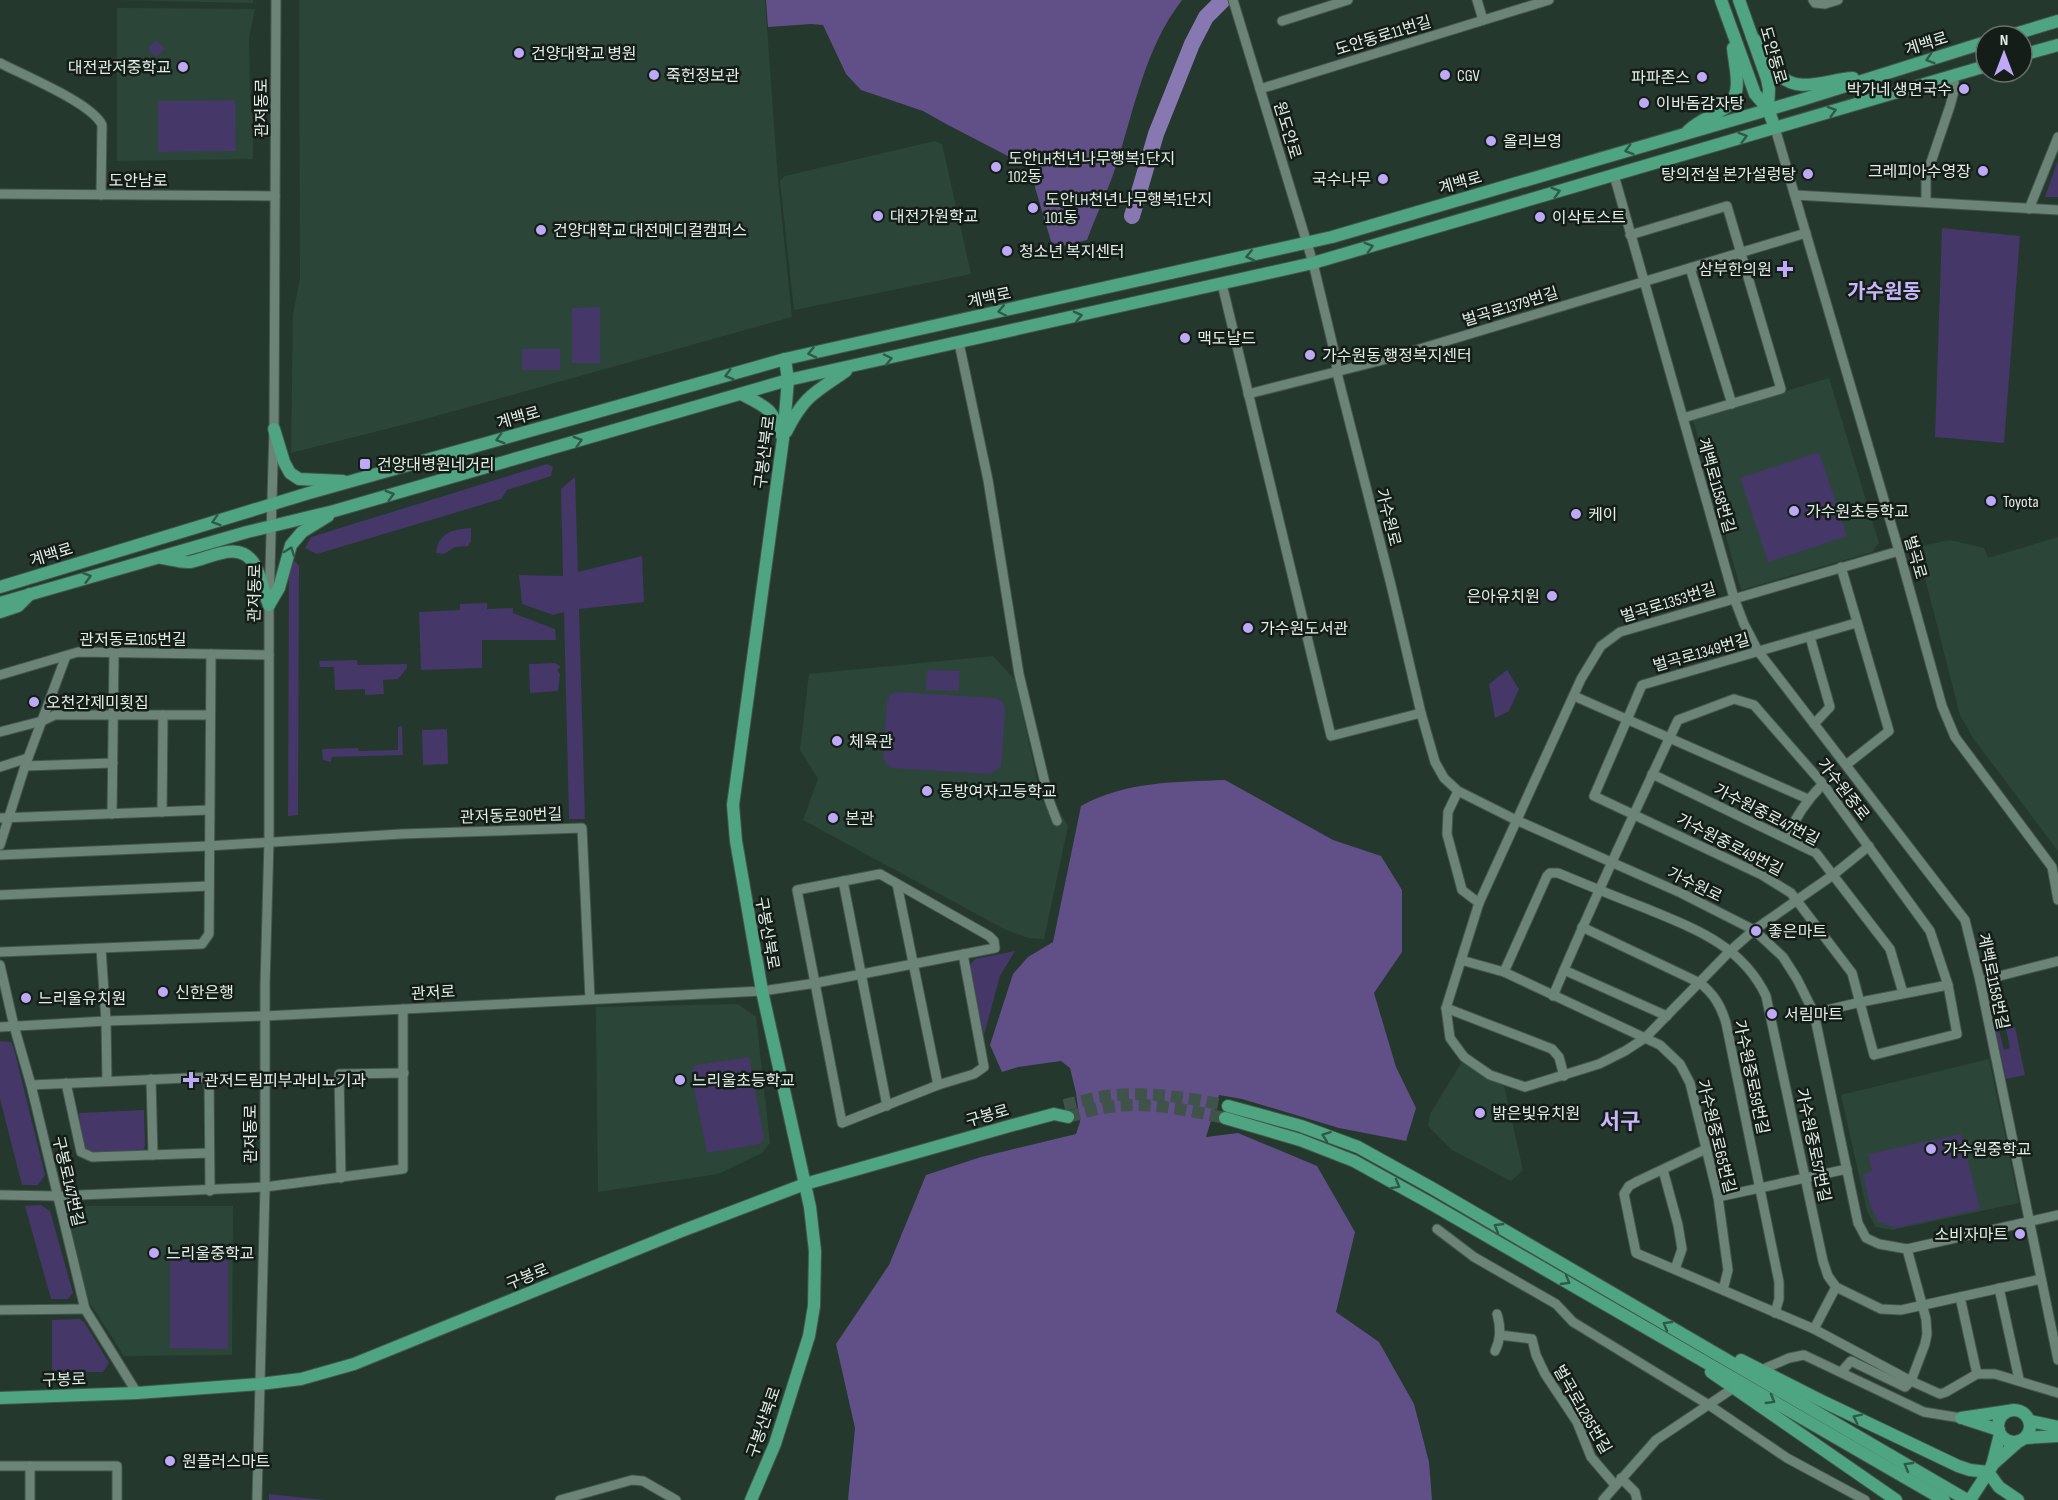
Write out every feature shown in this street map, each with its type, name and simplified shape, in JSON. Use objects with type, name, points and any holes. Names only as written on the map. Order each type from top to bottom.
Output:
[{"type":"main road","name":"도안동로","points":[[1721,0],[1755,94],[1768,109]]},
{"type":"main road","name":"도안동로","points":[[1739,0],[1767,79],[1768,109]]},
{"type":"main road","points":[[2034,28],[2058,21]]},
{"type":"main road","points":[[1685,134],[1705,117],[1731,104],[1735,98],[1738,81],[1731,26]]},
{"type":"main road","points":[[1752,37],[1764,49],[1771,65],[1779,75],[1788,82],[1809,86],[1837,79],[1869,77]]},
{"type":"main road","points":[[2034,52],[2058,45]]},
{"type":"main road","name":"계백로","points":[[0,587],[350,482],[785,359],[1307,243],[1685,134],[1974,46]]},
{"type":"main road","name":"계백로","points":[[0,603],[157,557],[334,511],[788,380],[1313,264],[1974,69]]},
{"type":"main road","points":[[1768,109],[1775,128]]},
{"type":"main road","name":"구봉산북로","points":[[751,1500],[775,1444],[808,1336],[814,1306],[815,1251],[810,1207],[762,991],[736,841],[733,805],[783,439],[788,380],[785,359]]},
{"type":"main road","points":[[783,439],[802,404],[815,391],[854,366]]},
{"type":"main road","points":[[741,394],[769,408],[774,414],[783,439]]},
{"type":"main road","points":[[274,429],[284,462],[290,473],[299,479],[350,482]]},
{"type":"main road","points":[[269,605],[279,588],[287,555],[295,538],[334,511]]},
{"type":"main road","points":[[157,557],[188,562],[220,553],[242,552],[251,559],[256,568],[260,585],[269,605]]},
{"type":"main road","points":[[0,578],[20,572],[43,573]]},
{"type":"main road","points":[[0,612],[18,606],[31,593]]},
{"type":"main road","name":"구봉로","points":[[0,1398],[137,1393],[301,1379],[354,1364],[679,1232],[804,1184],[1066,1111]]},
{"type":"main road","points":[[1944,1500],[1354,1161],[1226,1112],[1301,1126],[1358,1147],[1965,1498],[1990,1469],[2022,1440],[2030,1430],[2030,1421],[2028,1416],[2019,1410],[1961,1418]]},
{"type":"main road","points":[[1698,1343],[1743,1361],[1958,1466],[1971,1470],[1990,1469]]},
{"type":"main road","points":[[1682,1349],[1725,1383],[1896,1500]]},
{"type":"main road","points":[[2009,1410],[1999,1420],[2000,1432],[1990,1469],[1999,1487],[2018,1500]]},
{"type":"main road","points":[[1961,1418],[2000,1432],[2010,1441],[2058,1436]]},
{"type":"main road","points":[[2030,1421],[2058,1427]]},
{"type":"street","name":"관저동로","points":[[257,1500],[265,1187],[265,1016],[269,841],[268,656],[274,429],[276,0]]},
{"type":"street","name":"원도안로","points":[[1233,0],[1307,243]]},
{"type":"street","points":[[1282,21],[1324,3],[1348,0]]},
{"type":"street","points":[[1477,0],[1484,20]]},
{"type":"street","name":"도안동로11번길","points":[[1260,89],[1549,0]]},
{"type":"street","points":[[1813,0],[1815,3],[1825,4],[1838,0]]},
{"type":"street","points":[[0,63],[86,107],[100,120],[102,125],[101,195]]},
{"type":"street","points":[[1926,201],[1926,177],[1950,106],[1954,91],[1954,75]]},
{"type":"street","name":"벌곡로","points":[[1775,128],[1942,706],[1955,737],[2055,864],[2058,900]]},
{"type":"street","points":[[2029,209],[2058,137]]},
{"type":"street","name":"계백로1158번길","points":[[1614,175],[1734,598],[1744,624],[1758,651],[1965,920],[1980,981],[2058,1360]]},
{"type":"street","name":"도안남로","points":[[0,194],[275,196]]},
{"type":"street","points":[[1795,195],[2058,210]]},
{"type":"street","points":[[1630,236],[1727,206],[1781,389],[1683,418]]},
{"type":"street","name":"벌곡로1379번길","points":[[1248,394],[1337,373],[1806,233]]},
{"type":"street","name":"가수원로","points":[[1307,243],[1421,713],[1435,762],[1444,778],[1458,791],[1516,820],[1681,893],[1754,930],[1782,957],[1797,979],[1814,1013],[1858,1223],[1866,1238],[1879,1244],[1907,1249],[2058,1215]]},
{"type":"street","points":[[1690,268],[1732,404]]},
{"type":"street","points":[[1222,284],[1331,736],[1421,713]]},
{"type":"street","points":[[959,344],[988,480],[1019,674],[1049,800],[1057,821]]},
{"type":"street","name":"벌곡로1353번길","points":[[1446,1008],[1479,903],[1581,679],[1601,646],[1620,632],[1899,551]]},
{"type":"street","points":[[1841,567],[1888,731],[1846,765]]},
{"type":"street","name":"벌곡로1349번길","points":[[1634,813],[1594,796],[1642,685],[1856,623]]},
{"type":"street","points":[[1810,637],[1830,707],[1814,724]]},
{"type":"street","name":"관저동로105번길","points":[[0,675],[78,652],[268,656]]},
{"type":"street","points":[[112,814],[114,653]]},
{"type":"street","points":[[0,952],[202,944],[209,934],[211,654]]},
{"type":"street","points":[[0,845],[4,818],[66,656]]},
{"type":"street","points":[[1574,696],[1808,799]]},
{"type":"street","name":"가수원중로","points":[[1552,996],[1611,862],[1678,720],[1734,699],[1754,705],[1823,784],[1930,931],[1948,985],[1956,1034],[1874,1055],[1861,1002]]},
{"type":"street","points":[[0,732],[42,721],[55,715],[210,715]]},
{"type":"street","points":[[162,812],[163,715]]},
{"type":"street","points":[[0,767],[26,762],[113,763]]},
{"type":"street","name":"가수원중로47번길","points":[[1652,774],[1816,853],[1890,949],[1903,993]]},
{"type":"street","points":[[1787,838],[1793,823],[1808,799],[1823,784]]},
{"type":"street","points":[[1458,791],[1448,812],[1447,834],[1462,890],[1479,903]]},
{"type":"street","points":[[4,818],[209,810]]},
{"type":"street","name":"가수원중로49번길","points":[[1634,813],[1762,874],[1791,893],[1852,973],[1861,1002]]},
{"type":"street","name":"관저동로90번길","points":[[269,841],[582,828],[590,999]]},
{"type":"street","points":[[0,855],[208,846],[269,841]]},
{"type":"street","points":[[1564,1076],[1559,1057],[1552,1049],[1446,1008],[1450,1038],[1464,1057],[1490,1075],[1525,1087],[1564,1076],[1599,1064],[1645,1038],[1730,951],[1754,930],[1833,875],[1869,846]]},
{"type":"street","name":"가수원중로57번길","points":[[1504,972],[1550,873],[1558,873],[1682,924],[1710,937],[1730,951],[1757,978],[1766,996],[1823,1261],[1836,1287]]},
{"type":"street","points":[[938,1084],[897,884],[880,874],[797,890],[842,1123],[938,1084],[974,1074],[984,1067],[963,954]]},
{"type":"street","points":[[843,881],[887,1106]]},
{"type":"street","name":"관저로","points":[[0,1027],[762,991],[816,983],[995,948],[996,945],[989,936],[897,884]]},
{"type":"street","points":[[0,895],[209,886]]},
{"type":"street","name":"가수원중로59번길","points":[[1582,927],[1700,983],[1714,996],[1721,1007],[1779,1282],[1779,1299],[1775,1313]]},
{"type":"street","points":[[101,949],[107,1081]]},
{"type":"street","name":"가수원중로65번길","points":[[1461,960],[1504,972],[1660,1045],[1680,1064],[1689,1083],[1718,1197],[1728,1270],[1723,1290]]},
{"type":"street","points":[[1980,981],[2058,961]]},
{"type":"street","name":"구봉로147번길","points":[[0,965],[85,1309],[137,1393]]},
{"type":"street","points":[[1564,970],[1667,1016]]},
{"type":"street","points":[[1814,1013],[1948,985]]},
{"type":"street","name":"관저동로","points":[[265,1187],[404,1169],[403,1009]]},
{"type":"street","points":[[341,1178],[339,1074],[404,1073]]},
{"type":"street","points":[[31,1084],[209,1077],[210,1191]]},
{"type":"street","points":[[151,1079],[153,1155]]},
{"type":"street","points":[[66,1083],[81,1152],[92,1157],[209,1153]]},
{"type":"street","points":[[1706,1149],[1638,1181],[1629,1186],[1623,1194],[1636,1253],[1814,1329],[1940,1394],[1977,1374],[1995,1374],[2058,1393]]},
{"type":"street","points":[[1718,1197],[1847,1169]]},
{"type":"street","points":[[1663,1170],[1682,1249],[1675,1269]]},
{"type":"street","points":[[0,1195],[57,1196],[265,1187]]},
{"type":"street","points":[[1437,1229],[1473,1257],[1556,1304],[1573,1322],[1709,1405],[1786,1458],[1865,1500]]},
{"type":"street","points":[[1842,1371],[1851,1361],[1905,1387],[1911,1381],[1927,1334],[1907,1249]]},
{"type":"street","points":[[1814,1329],[1836,1287],[1881,1309],[1901,1310],[2042,1279]]},
{"type":"street","points":[[1999,1288],[2019,1380]]},
{"type":"street","points":[[1960,1297],[1977,1374]]},
{"type":"street","points":[[0,1310],[85,1309]]},
{"type":"street","points":[[1495,1351],[1500,1335],[1497,1314]]},
{"type":"street","name":"벌곡로1285번길","points":[[1500,1335],[1532,1339],[1536,1355],[1545,1374],[1577,1422],[1591,1457],[1618,1482]]},
{"type":"street","points":[[1766,1368],[1789,1358],[1804,1355],[1842,1371],[1924,1412],[1961,1418]]},
{"type":"street","points":[[1603,1500],[1656,1440],[1729,1391]]},
{"type":"street","points":[[0,1466],[117,1466],[117,1500]]},
{"type":"street","points":[[30,1466],[30,1500]]},
{"type":"street","points":[[560,1500],[632,1480],[643,1481],[676,1500]]},
{"type":"street","points":[[1618,1482],[1635,1492],[1636,1500]]},
{"type":"shaded area","points":[[114,0],[253,0],[253,3]]},
{"type":"shaded area","name":"건양대학교 대전메디컬캠퍼스","points":[[299,0],[765,0],[778,181],[792,317],[418,421],[291,453],[293,315],[300,278]]},
{"type":"shaded area","points":[[766,0],[1182,0],[1169,19],[1150,59],[1113,175],[1087,240],[1053,248],[1029,167],[923,111],[861,90],[846,74],[823,25],[768,27]]},
{"type":"shaded area","name":"대전관저중학교","points":[[117,8],[255,9],[249,37],[253,159],[117,161]]},
{"type":"shaded area","points":[[156,40],[165,49],[156,57],[148,49]]},
{"type":"shaded area","points":[[235,100],[236,151],[158,152],[158,101]]},
{"type":"shaded area","points":[[935,141],[942,144],[971,274],[794,310],[780,181],[785,176]]},
{"type":"shaded area","points":[[2058,160],[2058,197],[2045,197]]},
{"type":"shaded area","points":[[1942,228],[2020,236],[2004,443],[1935,437]]},
{"type":"shaded area","points":[[600,307],[600,363],[572,363],[572,308]]},
{"type":"shaded area","points":[[522,349],[560,349],[560,370],[522,370]]},
{"type":"shaded area","name":"가수원초등학교","points":[[1829,378],[1879,543],[1872,552],[1741,590],[1693,419]]},
{"type":"shaded area","points":[[1819,452],[1847,536],[1768,562],[1740,478]]},
{"type":"shaded area","points":[[547,464],[553,467],[551,476],[507,490],[501,499],[317,554],[305,548],[311,537]]},
{"type":"shaded area","points":[[575,477],[578,572],[642,556],[644,602],[579,609],[585,819],[569,819],[564,612],[553,615],[522,604],[519,575],[563,576],[561,489]]},
{"type":"shaded area","points":[[471,528],[471,541],[468,546],[455,547],[444,554],[436,553],[440,541],[448,533]]},
{"type":"shaded area","points":[[2058,537],[2058,851],[1973,738],[1960,715],[1917,547],[1950,540],[1984,548],[1988,558]]},
{"type":"shaded area","points":[[295,561],[299,566],[298,815],[288,816],[289,562]]},
{"type":"shaded area","points":[[487,603],[487,609],[513,608],[513,613],[555,629],[556,640],[482,640],[482,668],[421,670],[419,612],[460,610],[460,604]]},
{"type":"shaded area","name":"동방여자고등학교","points":[[993,656],[1015,680],[1042,802],[1057,807],[1068,826],[1044,939],[1029,938],[1006,930],[803,820],[818,779],[800,750],[809,674]]},
{"type":"shaded area","points":[[357,660],[358,665],[407,664],[407,668],[398,679],[383,680],[384,694],[365,695],[365,689],[335,690],[334,667],[320,667],[319,661]]},
{"type":"shaded area","points":[[555,663],[561,667],[557,670],[560,674],[558,691],[530,693],[529,664]]},
{"type":"shaded area","points":[[927,670],[960,671],[959,691],[926,690]]},
{"type":"shaded area","points":[[1507,670],[1519,689],[1509,711],[1495,718],[1489,684]]},
{"type":"shaded area","points":[[896,692],[996,698],[1003,702],[1005,710],[1001,767],[990,774],[892,768],[886,764],[883,757],[887,703],[890,695]]},
{"type":"shaded area","points":[[402,726],[403,755],[332,757],[331,762],[323,760],[322,749],[398,750],[398,727]]},
{"type":"shaded area","points":[[447,729],[448,764],[423,765],[422,730]]},
{"type":"shaded area","points":[[1225,780],[1333,840],[1381,856],[1402,890],[1402,952],[1374,993],[1396,1067],[1416,1108],[1406,1141],[1339,1128],[1242,1099],[1219,1095],[1206,1137],[1238,1133],[1317,1166],[1355,1232],[1336,1312],[1379,1342],[1414,1404],[1429,1462],[1432,1500],[848,1500],[855,1428],[836,1344],[889,1265],[926,1175],[981,1157],[1076,1134],[1080,1122],[1070,1068],[1061,1061],[1018,1067],[1002,1072],[990,1045],[1013,974],[1028,957],[1053,942],[1081,806],[1133,787]]},
{"type":"shaded area","points":[[1015,951],[1000,976],[984,1035],[970,965],[975,959]]},
{"type":"shaded area","name":"느리울초등학교","points":[[738,1004],[756,1017],[770,1143],[762,1153],[718,1174],[598,1192],[596,1007]]},
{"type":"shaded area","points":[[2015,1027],[2025,1075],[2006,1079],[1996,1031],[1999,1030],[2004,1050],[2010,1048],[2006,1029]]},
{"type":"shaded area","points":[[0,1041],[11,1042],[14,1049],[45,1175],[38,1185],[22,1185],[0,1099]]},
{"type":"shaded area","points":[[749,1057],[764,1139],[759,1144],[707,1153],[691,1072],[697,1065]]},
{"type":"shaded area","name":"가수원중학교","points":[[1989,1059],[2019,1203],[1892,1230],[1876,1227],[1867,1211],[1841,1095]]},
{"type":"shaded area","points":[[1462,1062],[1504,1086],[1523,1170],[1511,1181],[1452,1150],[1428,1126],[1430,1114]]},
{"type":"shaded area","points":[[144,1110],[145,1146],[143,1150],[94,1154],[84,1150],[79,1113]]},
{"type":"shaded area","points":[[1961,1134],[1980,1209],[1896,1228],[1878,1222],[1870,1204],[1863,1175],[1872,1171],[1868,1154]]},
{"type":"shaded area","points":[[41,1205],[50,1211],[73,1293],[68,1299],[51,1299],[25,1206]]},
{"type":"shaded area","name":"느리울중학교","points":[[66,1206],[233,1206],[232,1355],[124,1356],[88,1300]]},
{"type":"shaded area","points":[[170,1259],[228,1260],[228,1349],[170,1348]]},
{"type":"shaded area","points":[[79,1319],[84,1322],[109,1363],[103,1372],[52,1372],[52,1320]]},
{"type":"shaded area","points":[[269,1494],[325,1500],[269,1500]]},
{"type":"waterway","points":[[1132,216],[1156,134],[1192,44],[1206,17],[1223,0]]},
{"type":"tunnel","points":[[1064,1105],[1106,1096],[1137,1094],[1182,1098],[1228,1106]]},
{"type":"tunnel","points":[[1068,1117],[1104,1108],[1138,1105],[1167,1107],[1225,1118]]},
{"type":"place","name":"건양대학교 병원","points":[[519,53]]},
{"type":"place","name":"대전관저중학교","points":[[183,67]]},
{"type":"place","name":"죽헌정보관","points":[[654,75]]},
{"type":"place","name":"CGV","points":[[1445,75]]},
{"type":"place","name":"파파존스","points":[[1702,77]]},
{"type":"place","name":"박가네 생면국수","points":[[1964,89]]},
{"type":"place","name":"이바돔감자탕","points":[[1644,103]]},
{"type":"place","name":"올리브영","points":[[1491,141]]},
{"type":"place","name":"도안LH천년나무행복1단지 102동","points":[[996,167]]},
{"type":"place","name":"크레피아수영장","points":[[1983,171]]},
{"type":"place","name":"탕의전설 본가설렁탕","points":[[1808,174]]},
{"type":"place","name":"국수나무","points":[[1383,179]]},
{"type":"place","name":"도안LH천년나무행복1단지 101동","points":[[1033,208]]},
{"type":"place","name":"대전가원학교","points":[[878,216]]},
{"type":"place","name":"이삭토스트","points":[[1540,217]]},
{"type":"place","name":"건양대학교 대전메디컬캠퍼스","points":[[541,230]]},
{"type":"place","name":"청소년 복지센터","points":[[1007,251]]},
{"type":"place","name":"삼부한의원","points":[[1785,269]]},
{"type":"place","name":"맥도날드","points":[[1185,338]]},
{"type":"place","name":"가수원동 행정복지센터","points":[[1310,355]]},
{"type":"place","name":"건양대병원네거리","points":[[365,464]]},
{"type":"place","name":"Toyota","points":[[1991,501]]},
{"type":"place","name":"가수원초등학교","points":[[1794,511]]},
{"type":"place","name":"케이","points":[[1576,514]]},
{"type":"place","name":"은아유치원","points":[[1552,596]]},
{"type":"place","name":"가수원도서관","points":[[1248,628]]},
{"type":"place","name":"오천간제미횟집","points":[[34,702]]},
{"type":"place","name":"체육관","points":[[837,741]]},
{"type":"place","name":"동방여자고등학교","points":[[927,791]]},
{"type":"place","name":"본관","points":[[833,818]]},
{"type":"place","name":"좋은마트","points":[[1756,931]]},
{"type":"place","name":"신한은행","points":[[163,992]]},
{"type":"place","name":"느리울유치원","points":[[26,998]]},
{"type":"place","name":"서림마트","points":[[1772,1014]]},
{"type":"place","name":"관저드림피부과비뇨기과","points":[[191,1080]]},
{"type":"place","name":"느리울초등학교","points":[[680,1080]]},
{"type":"place","name":"밝은빛유치원","points":[[1480,1113]]},
{"type":"place","name":"가수원중학교","points":[[1931,1149]]},
{"type":"place","name":"소비자마트","points":[[2020,1234]]},
{"type":"place","name":"느리울중학교","points":[[154,1253]]},
{"type":"place","name":"원플러스마트","points":[[170,1461]]},
{"type":"district","name":"가수원동","points":[[1884,291]]},
{"type":"district","name":"서구","points":[[1620,1121]]}]
